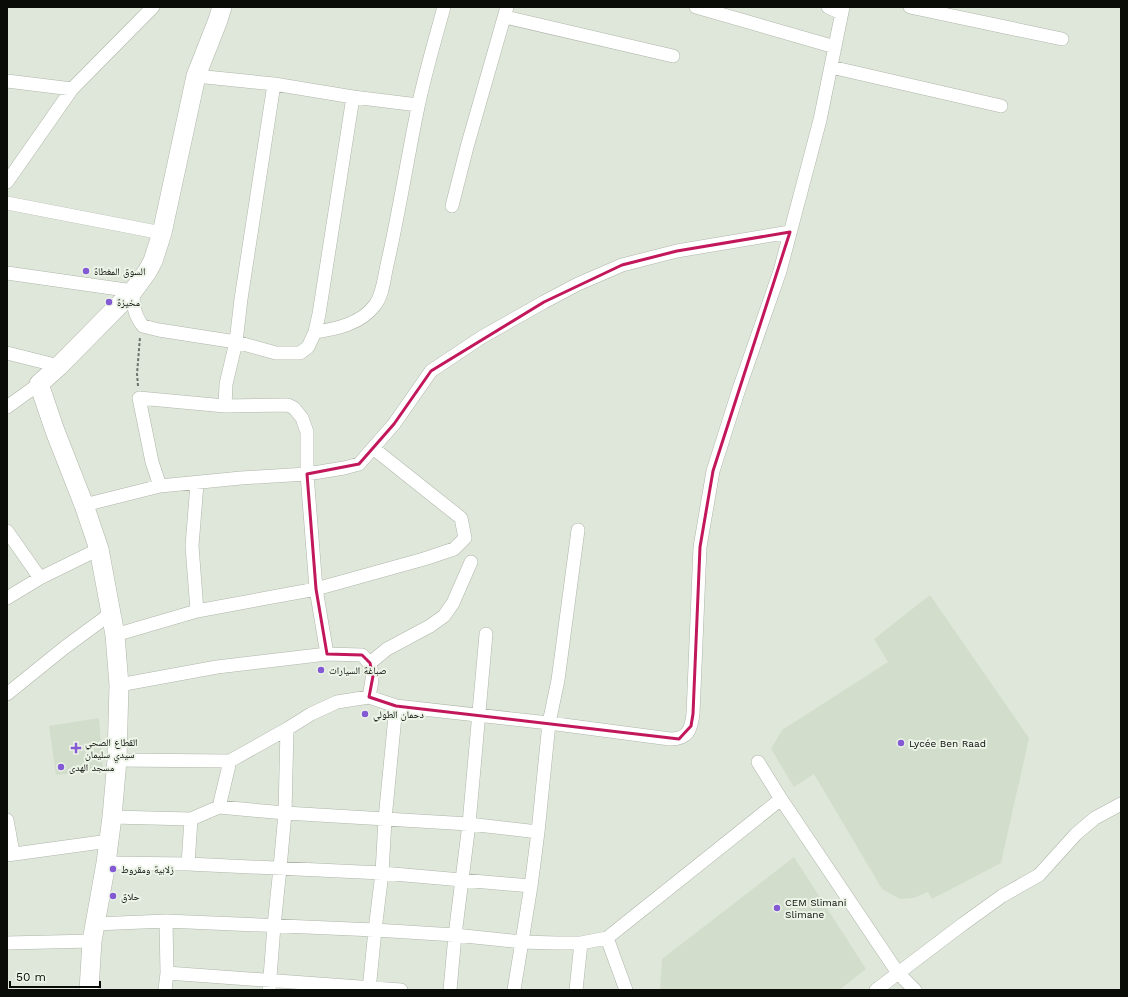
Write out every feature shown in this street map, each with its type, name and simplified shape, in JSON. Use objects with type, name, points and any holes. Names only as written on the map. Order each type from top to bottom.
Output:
[{"type":"street","points":[[7,182],[13,164],[72,89],[153,7]]},
{"type":"street","points":[[7,407],[59,366],[133,292],[148,272],[162,233],[196,76],[222,7]]},
{"type":"street","points":[[315,332],[332,329],[355,321],[366,314],[375,305],[381,292],[418,105],[444,7]]},
{"type":"street","points":[[696,7],[835,47]]},
{"type":"street","points":[[117,760],[230,761],[288,729],[311,714],[337,702],[369,697],[396,706],[549,723],[670,739],[679,739],[686,734],[692,726],[694,706],[700,547],[713,471],[739,389],[780,271],[820,120],[842,10],[828,7]]},
{"type":"street","points":[[910,7],[1062,39]]},
{"type":"street","points":[[452,206],[506,12],[673,56]]},
{"type":"street","points":[[831,67],[1001,106]]},
{"type":"street","points":[[196,76],[274,84],[353,97],[418,105]]},
{"type":"street","points":[[7,81],[72,89]]},
{"type":"street","points":[[225,406],[226,384],[236,342],[241,299],[274,84]]},
{"type":"street","points":[[133,292],[134,312],[143,326],[159,330],[236,342],[276,353],[300,353],[308,347],[315,332],[319,314],[353,97]]},
{"type":"street","points":[[7,203],[162,233]]},
{"type":"street","points":[[84,504],[160,486],[197,484],[241,478],[307,474],[359,464],[394,424],[431,371],[482,337],[578,284],[622,265],[677,250],[790,232]]},
{"type":"street","points":[[7,273],[133,292]]},
{"type":"street","points":[[7,353],[59,366]]},
{"type":"street","points":[[38,384],[84,504],[99,549],[115,635],[119,685],[117,760],[106,863],[93,932],[89,990]]},
{"type":"street","points":[[160,486],[152,462],[139,398],[225,406],[288,405],[294,408],[302,418],[307,432],[307,474],[316,589],[327,654]]},
{"type":"street","points":[[115,635],[197,611],[316,589],[424,560],[454,549],[465,538],[461,518],[373,448]]},
{"type":"street","points":[[197,484],[192,546],[197,611]]},
{"type":"street","points":[[514,990],[531,886],[549,723],[558,680],[578,530]]},
{"type":"street","points":[[7,531],[40,578]]},
{"type":"street","points":[[7,598],[40,578],[99,549]]},
{"type":"street","points":[[370,663],[387,649],[430,626],[444,616],[453,603],[471,562]]},
{"type":"street","points":[[7,694],[64,648],[110,614]]},
{"type":"street","points":[[450,990],[455,935],[469,824],[486,634]]},
{"type":"street","points":[[119,685],[217,668],[327,654],[362,655],[370,663],[373,676],[369,697]]},
{"type":"street","points":[[369,988],[374,930],[382,873],[385,819],[396,706]]},
{"type":"street","points":[[270,986],[285,813],[288,729]]},
{"type":"street","points":[[219,807],[230,761]]},
{"type":"street","points":[[758,762],[781,799],[898,973],[915,990]]},
{"type":"street","points":[[7,940],[93,932],[166,921],[374,930],[455,935],[556,944],[581,943],[606,938],[781,799]]},
{"type":"street","points":[[876,990],[1002,896],[1039,875],[1076,834],[1095,818],[1121,804]]},
{"type":"street","points":[[112,817],[191,819],[219,807],[285,813],[469,824],[538,832]]},
{"type":"street","points":[[188,864],[191,819]]},
{"type":"street","points":[[7,820],[10,854],[109,841]]},
{"type":"street","points":[[106,863],[188,864],[382,873],[531,886]]},
{"type":"street","points":[[165,990],[167,973],[166,921]]},
{"type":"street","points":[[606,938],[626,990]]},
{"type":"street","points":[[576,990],[581,943]]},
{"type":"street","points":[[167,973],[270,986],[401,990]]},
{"type":"path","points":[[139,398],[137,374],[143,326]]},
{"type":"highlighted area","points":[[790,232],[713,471],[700,547],[693,714],[691,726],[679,739],[396,706],[369,697],[373,676],[370,663],[362,655],[327,654],[316,589],[307,474],[359,464],[394,424],[431,371],[544,302],[622,265],[677,251]]},
{"type":"shaded area","name":"Lycée Ben Raad","points":[[930,595],[1029,738],[1001,863],[932,899],[928,892],[914,898],[900,899],[882,889],[814,774],[794,787],[771,749],[782,730],[888,662],[874,639]]},
{"type":"shaded area","name":"القطاع الصحي سيدي سليمان","points":[[99,718],[103,770],[56,775],[49,726]]},
{"type":"shaded area","name":"CEM Slimani Slimane","points":[[794,857],[866,969],[839,990],[660,990],[662,959]]},
{"type":"place","name":"السوق المغطاة","points":[[86,271]]},
{"type":"place","name":"مخيزة","points":[[109,302]]},
{"type":"place","name":"صباغة السيارات","points":[[321,670]]},
{"type":"place","name":"دحمان الطولي","points":[[365,714]]},
{"type":"place","name":"Lycée Ben Raad","points":[[901,743]]},
{"type":"place","name":"القطاع الصحي سيدي سليمان","points":[[76,748]]},
{"type":"place","name":"مسجد الهدى","points":[[61,767]]},
{"type":"place","name":"زلابية ومقروط","points":[[113,869]]},
{"type":"place","name":"حلاق","points":[[113,896]]},
{"type":"place","name":"CEM Slimani Slimane","points":[[777,908]]}]
